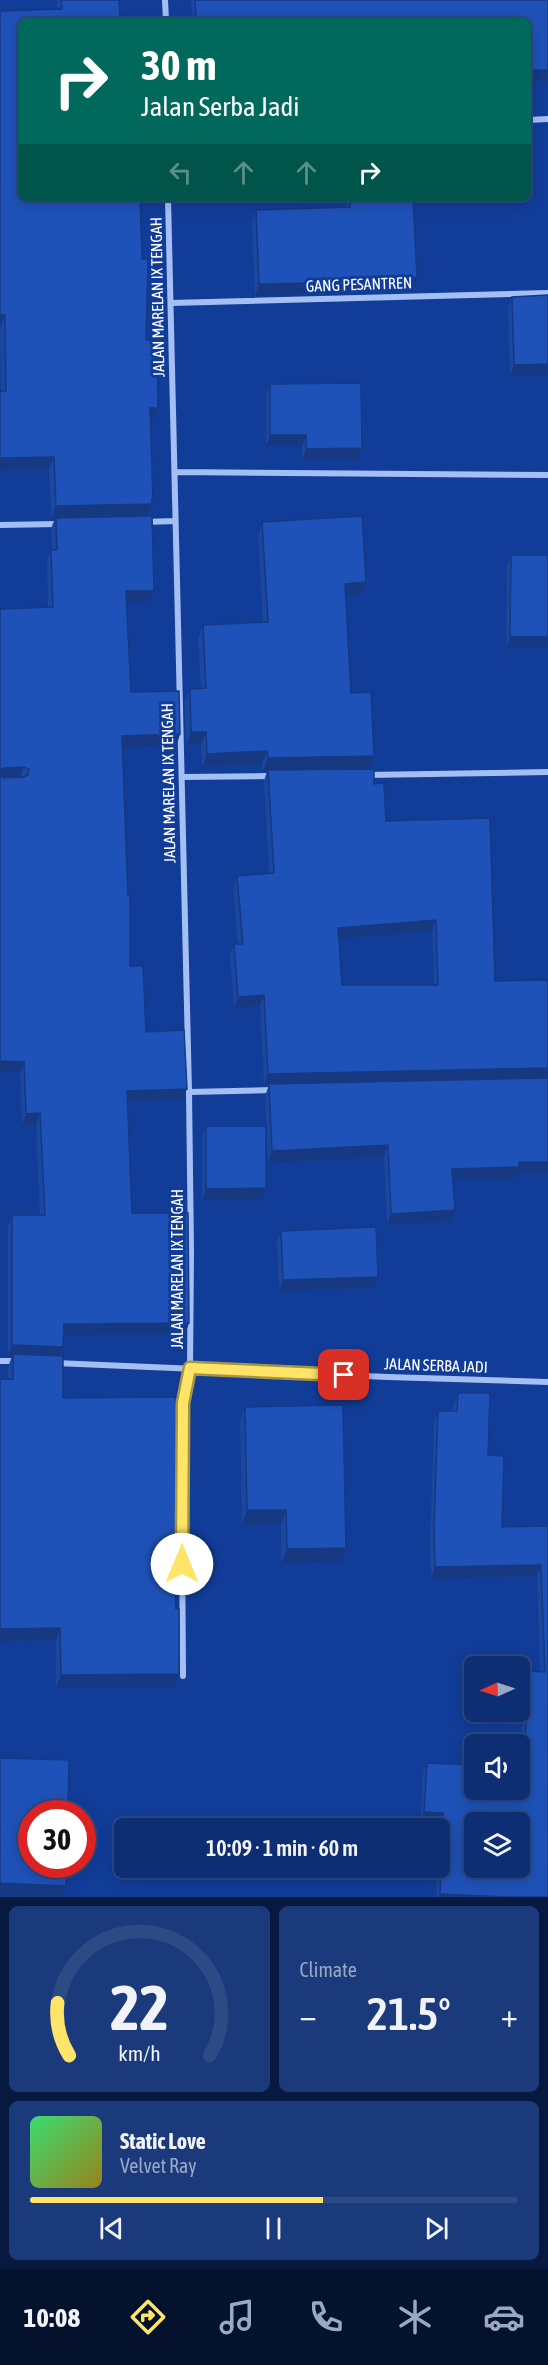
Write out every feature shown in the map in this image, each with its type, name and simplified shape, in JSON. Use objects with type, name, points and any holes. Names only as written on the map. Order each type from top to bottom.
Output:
[{"type":"street","points":[[165,0],[166,18]]},
{"type":"street","points":[[531,120],[548,119]]},
{"type":"street","name":"JALAN MARELAN IX TENGAH","points":[[168,201],[189,1092],[190,1368],[183,1403],[183,1676]]},
{"type":"street","name":"GANG PESANTREN","points":[[171,303],[548,293]]},
{"type":"street","points":[[175,472],[548,475]]},
{"type":"street","points":[[140,522],[176,521]]},
{"type":"street","points":[[0,525],[70,524]]},
{"type":"street","points":[[357,776],[548,772]]},
{"type":"street","points":[[182,777],[275,776]]},
{"type":"street","points":[[189,1092],[285,1090]]},
{"type":"street","points":[[0,1361],[24,1362]]},
{"type":"street","name":"JALAN SERBA JADI","points":[[47,1362],[548,1382]]},
{"type":"building","points":[[61,0],[119,0],[120,18],[18,18],[18,201],[140,201],[142,259],[148,259],[146,340],[157,340],[158,408],[150,408],[152,504],[56,506],[54,457],[0,458],[0,391],[6,391],[5,315],[0,315],[0,11],[62,9]]},
{"type":"building","points":[[195,0],[548,0],[548,70],[531,70],[531,18],[196,18]]},
{"type":"building","points":[[350,201],[413,201],[417,277],[358,282],[259,284],[256,210],[350,207]]},
{"type":"building","points":[[548,295],[548,364],[514,365],[512,297]]},
{"type":"building","points":[[361,383],[362,448],[306,449],[306,435],[270,435],[270,384]]},
{"type":"building","points":[[152,516],[154,591],[126,591],[131,692],[179,691],[180,734],[122,736],[128,896],[130,896],[130,966],[143,966],[146,1032],[184,1030],[187,1089],[127,1091],[132,1213],[188,1213],[189,1323],[64,1324],[63,1347],[12,1345],[12,1215],[45,1215],[40,1113],[26,1114],[24,1062],[0,1061],[0,775],[4,778],[24,777],[28,775],[29,769],[24,767],[0,770],[0,609],[53,607],[51,550],[57,550],[56,518]]},
{"type":"building","points":[[362,516],[366,582],[345,584],[351,693],[371,692],[374,756],[268,758],[267,751],[207,754],[206,732],[191,732],[190,689],[206,688],[203,625],[268,622],[262,522]]},
{"type":"building","points":[[511,555],[548,555],[548,637],[510,637]]},
{"type":"building","points":[[374,769],[374,784],[384,783],[386,821],[490,818],[495,981],[548,980],[548,1068],[268,1074],[264,995],[238,997],[234,944],[243,944],[237,876],[274,873],[268,770]],"holes":[[[436,920],[438,985],[342,985],[338,928]]]},
{"type":"building","points":[[548,1078],[548,1162],[519,1162],[519,1167],[452,1169],[455,1210],[391,1214],[388,1145],[272,1151],[269,1084]]},
{"type":"building","points":[[206,1126],[266,1126],[266,1188],[206,1189]]},
{"type":"building","points":[[376,1227],[378,1277],[283,1280],[281,1231]]},
{"type":"building","points":[[13,1354],[63,1356],[63,1398],[176,1397],[182,1520],[182,1539],[174,1539],[176,1609],[179,1609],[179,1674],[61,1675],[60,1628],[0,1629],[0,1379],[13,1379]]},
{"type":"building","points":[[458,1393],[490,1393],[488,1455],[504,1456],[502,1527],[548,1526],[548,1897],[440,1894],[441,1878],[450,1878],[450,1818],[443,1818],[443,1813],[424,1812],[427,1763],[464,1765],[464,1800],[530,1800],[530,1734],[526,1734],[526,1722],[530,1722],[530,1671],[545,1672],[541,1565],[435,1567],[438,1411],[457,1411]]},
{"type":"building","points":[[343,1405],[346,1548],[287,1549],[286,1510],[247,1510],[245,1407]]},
{"type":"building","points":[[0,1758],[69,1760],[68,1800],[18,1800],[18,1878],[66,1878],[66,1886],[0,1883]]},
{"type":"route","points":[[182,1564],[183,1403],[190,1368],[344,1375]]}]
